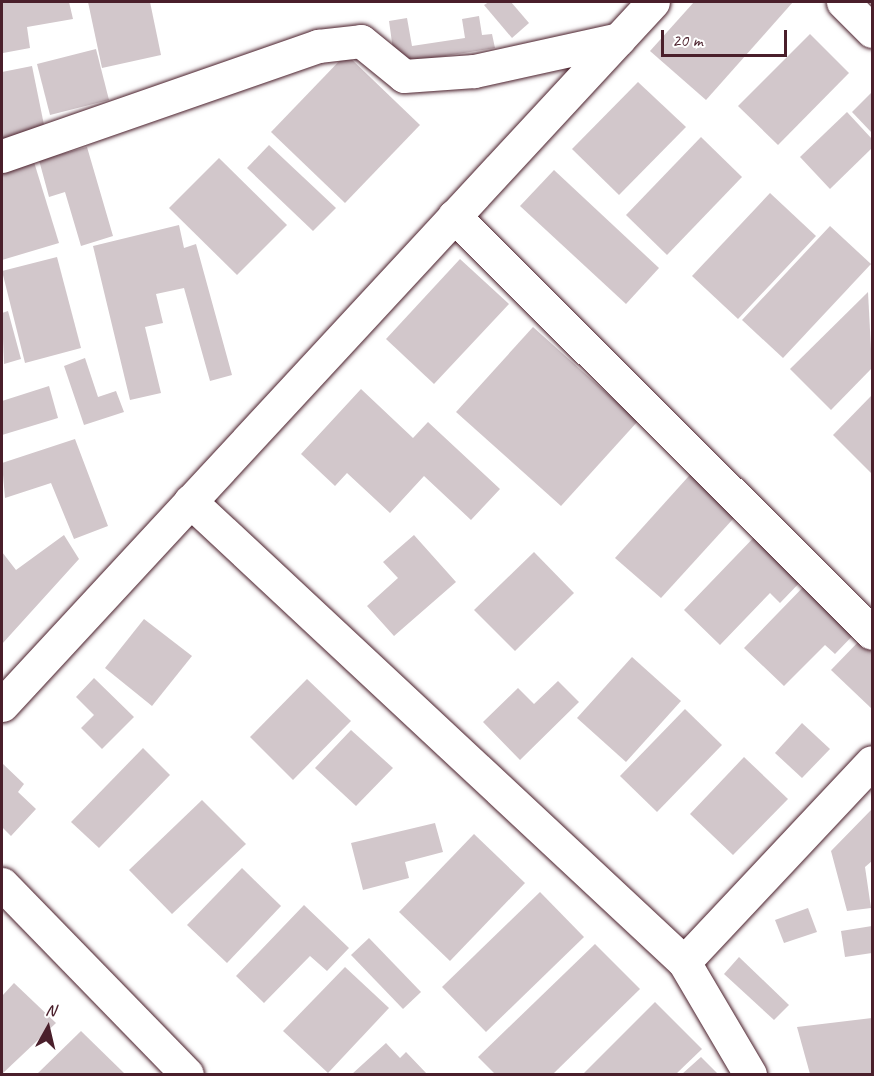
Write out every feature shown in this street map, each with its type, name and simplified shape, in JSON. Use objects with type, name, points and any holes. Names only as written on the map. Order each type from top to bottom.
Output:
[{"type":"street","points":[[2,705],[654,2]]},
{"type":"street","points":[[843,2],[873,31]]},
{"type":"street","points":[[2,156],[318,46],[361,41],[404,76],[474,71],[619,39]]},
{"type":"street","points":[[454,216],[873,633]]},
{"type":"street","points":[[190,501],[684,962],[750,1074]]},
{"type":"street","points":[[684,962],[873,762]]},
{"type":"street","points":[[2,884],[187,1074]]},
{"type":"building","points":[[2,2],[69,2],[73,19],[27,27],[30,48],[3,53]]},
{"type":"building","points":[[88,2],[150,2],[161,55],[102,68]]},
{"type":"building","points":[[489,2],[511,2],[529,23],[512,38],[484,5]]},
{"type":"building","points":[[694,2],[793,2],[706,100],[650,51]]},
{"type":"building","points":[[479,16],[482,35],[492,34],[495,48],[395,64],[389,21],[407,18],[412,46],[465,38],[462,19]]},
{"type":"building","points":[[810,34],[849,73],[778,145],[738,106]]},
{"type":"building","points":[[96,49],[109,100],[50,115],[37,64]]},
{"type":"building","points":[[346,54],[420,125],[345,203],[271,132]]},
{"type":"building","points":[[32,66],[45,130],[2,139],[2,72]]},
{"type":"building","points":[[638,82],[686,127],[619,195],[572,149]]},
{"type":"building","points":[[872,92],[872,133],[852,112]]},
{"type":"building","points":[[847,112],[872,139],[872,148],[830,189],[800,157]]},
{"type":"building","points":[[701,137],[742,177],[667,255],[626,215]]},
{"type":"building","points":[[269,145],[336,208],[313,231],[247,168]]},
{"type":"building","points":[[87,147],[113,236],[81,246],[65,192],[49,197],[39,160]]},
{"type":"building","points":[[219,158],[287,225],[237,275],[169,208]]},
{"type":"building","points":[[34,162],[59,243],[2,260],[2,172]]},
{"type":"building","points":[[554,170],[659,268],[626,304],[520,206]]},
{"type":"building","points":[[770,193],[816,236],[738,319],[692,276]]},
{"type":"building","points":[[179,225],[184,248],[196,244],[232,375],[210,381],[184,288],[156,294],[163,323],[145,327],[161,393],[130,400],[93,246]]},
{"type":"building","points":[[830,226],[871,264],[783,358],[742,320]]},
{"type":"building","points":[[57,257],[81,348],[25,363],[2,271]]},
{"type":"building","points":[[460,259],[509,304],[434,384],[386,339]]},
{"type":"building","points":[[868,292],[872,368],[831,410],[790,369]]},
{"type":"building","points":[[8,311],[21,359],[4,364],[2,313]]},
{"type":"building","points":[[533,327],[638,421],[561,506],[456,412]]},
{"type":"building","points":[[85,358],[98,397],[116,391],[124,412],[84,425],[64,366]]},
{"type":"building","points":[[49,386],[58,418],[2,435],[2,401]]},
{"type":"building","points":[[361,389],[413,438],[428,422],[500,489],[471,520],[424,476],[390,513],[347,473],[335,486],[301,454]]},
{"type":"building","points":[[872,395],[872,474],[833,435]]},
{"type":"building","points":[[75,439],[108,526],[74,539],[51,483],[5,498],[2,463]]},
{"type":"building","points":[[697,467],[743,508],[661,598],[615,558]]},
{"type":"building","points":[[760,531],[807,575],[780,603],[770,593],[720,645],[684,610]]},
{"type":"building","points":[[64,535],[79,559],[2,644],[2,552],[16,570]]},
{"type":"building","points":[[414,535],[456,582],[394,636],[367,606],[398,578],[383,562]]},
{"type":"building","points":[[534,552],[574,593],[515,651],[474,610]]},
{"type":"building","points":[[810,580],[860,628],[835,654],[825,645],[784,686],[744,648]]},
{"type":"building","points":[[144,619],[192,656],[152,706],[105,668]]},
{"type":"building","points":[[861,639],[872,650],[872,709],[831,670]]},
{"type":"building","points":[[632,657],[681,701],[626,762],[577,718]]},
{"type":"building","points":[[94,678],[134,717],[102,749],[81,728],[94,715],[76,697]]},
{"type":"building","points":[[307,679],[351,721],[293,780],[250,737]]},
{"type":"building","points":[[558,681],[579,702],[520,760],[483,722],[518,688],[534,704]]},
{"type":"building","points":[[685,709],[722,745],[657,812],[620,776]]},
{"type":"building","points":[[802,723],[830,749],[802,778],[775,753]]},
{"type":"building","points":[[351,730],[393,768],[356,806],[315,768]]},
{"type":"building","points":[[143,748],[170,775],[99,848],[71,822]]},
{"type":"building","points":[[744,757],[788,799],[733,855],[690,814]]},
{"type":"building","points":[[2,763],[24,784],[18,792],[36,809],[11,836],[2,827]]},
{"type":"building","points":[[202,800],[246,844],[172,914],[129,870]]},
{"type":"building","points":[[872,809],[872,861],[865,867],[871,908],[847,911],[831,851]]},
{"type":"building","points":[[435,823],[443,852],[405,862],[409,878],[363,890],[351,843]]},
{"type":"building","points":[[474,834],[525,883],[450,961],[399,912]]},
{"type":"building","points":[[242,868],[281,906],[227,963],[187,925]]},
{"type":"building","points":[[540,892],[584,937],[486,1032],[442,987]]},
{"type":"building","points":[[304,905],[349,948],[327,971],[310,956],[264,1003],[236,976]]},
{"type":"building","points":[[808,908],[817,932],[784,943],[775,920]]},
{"type":"building","points":[[872,926],[872,953],[845,957],[841,931]]},
{"type":"building","points":[[369,938],[421,992],[403,1009],[351,955]]},
{"type":"building","points":[[595,944],[640,989],[553,1074],[495,1074],[478,1057]]},
{"type":"building","points":[[739,957],[789,1005],[774,1020],[724,974]]},
{"type":"building","points":[[345,967],[389,1008],[328,1073],[283,1031]]},
{"type":"building","points":[[14,983],[56,1023],[2,1074],[2,996]]},
{"type":"building","points":[[655,1002],[702,1049],[676,1074],[583,1074]]},
{"type":"building","points":[[872,1018],[872,1074],[810,1074],[797,1027]]},
{"type":"building","points":[[81,1031],[125,1074],[37,1074]]},
{"type":"building","points":[[386,1043],[400,1058],[406,1052],[427,1074],[352,1074]]},
{"type":"building","points":[[701,1057],[718,1074],[682,1074]]}]
